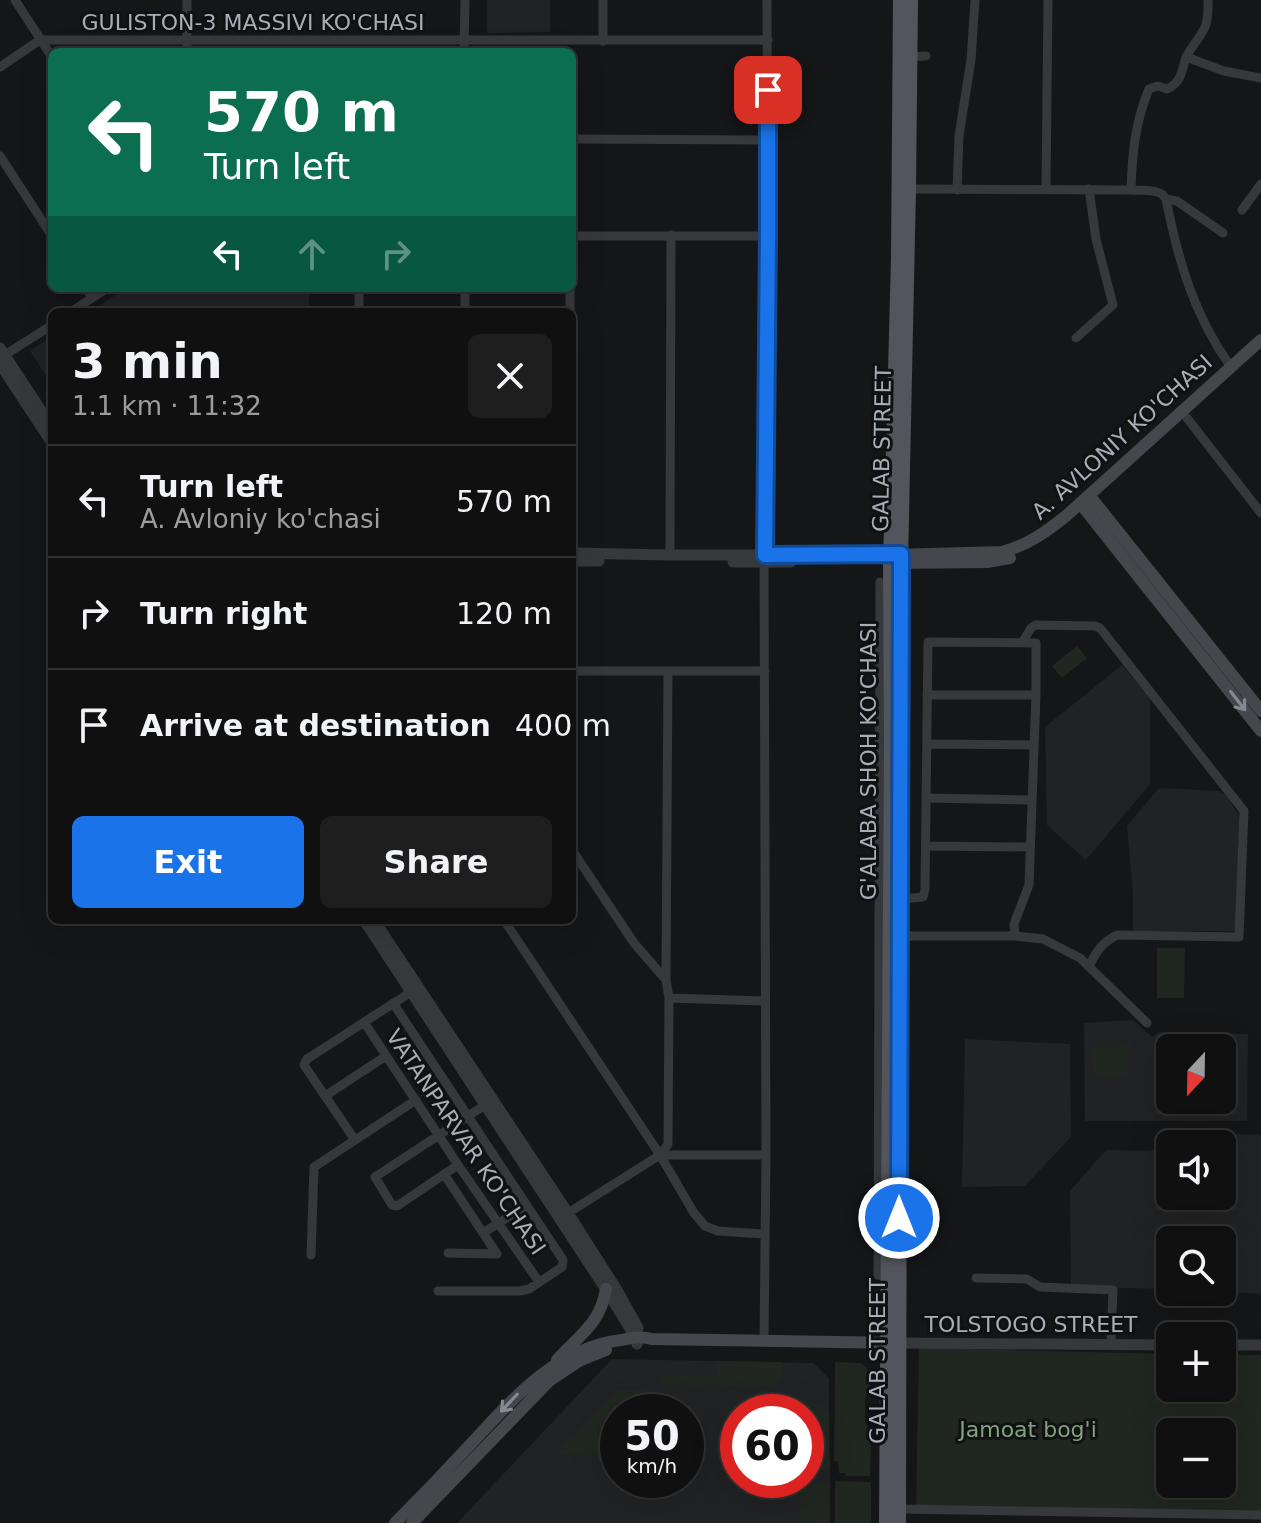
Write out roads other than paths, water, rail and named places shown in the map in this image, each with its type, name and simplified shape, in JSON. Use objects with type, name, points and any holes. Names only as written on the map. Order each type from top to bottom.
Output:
[{"type":"main road","name":"G'ALABA SHOH KO'CHASI","points":[[886,1523],[892,1343],[886,1277],[884,951],[891,755],[885,626],[896,559],[900,0]]},
{"type":"main road","name":"GALAB STREET","points":[[899,1516],[892,1343],[901,899],[896,559],[909,189],[918,56],[911,0]]},
{"type":"main road","name":"A. AVLONIY KO'CHASI","points":[[896,559],[987,562],[1008,558],[1043,543],[1261,340]]},
{"type":"main road","name":"A. AVLONIY KO'CHASI","points":[[1087,502],[1261,351]]},
{"type":"main road","points":[[1087,502],[1261,711]]},
{"type":"main road","points":[[1087,502],[1261,731]]},
{"type":"main road","points":[[550,1369],[594,1322],[603,1307],[606,1289]]},
{"type":"main road","name":"TOLSTOGO STREET","points":[[395,1523],[521,1390],[584,1349],[607,1341],[643,1340],[892,1343]]},
{"type":"main road","name":"TOLSTOGO STREET","points":[[414,1522],[549,1381],[579,1361],[607,1349],[643,1340]]},
{"type":"street","points":[[15,0],[48,51]]},
{"type":"street","points":[[187,0],[187,48]]},
{"type":"street","points":[[464,46],[465,0]]},
{"type":"street","points":[[603,0],[603,41]]},
{"type":"street","points":[[764,1341],[767,0]]},
{"type":"street","points":[[957,190],[959,136],[971,60],[975,0]]},
{"type":"street","points":[[1046,189],[1048,0]]},
{"type":"street","points":[[1131,190],[1135,133],[1145,98],[1149,89],[1158,86],[1167,89],[1179,81],[1186,57],[1205,31],[1209,18],[1208,0]]},
{"type":"street","points":[[0,67],[40,40]]},
{"type":"street","name":"GULISTON-3 MASSIVI KO'CHASI","points":[[40,40],[464,46],[768,40]]},
{"type":"street","points":[[1186,57],[1224,71],[1261,78]]},
{"type":"street","points":[[576,139],[768,140]]},
{"type":"street","points":[[0,156],[48,230]]},
{"type":"street","points":[[1242,210],[1261,184]]},
{"type":"street","points":[[909,189],[1089,189],[1163,194],[1176,248],[1197,309],[1215,345],[1231,367]]},
{"type":"street","points":[[1076,338],[1113,305],[1096,239],[1089,189]]},
{"type":"street","points":[[1166,199],[1177,201],[1223,233]]},
{"type":"street","points":[[670,555],[671,235]]},
{"type":"street","points":[[576,236],[768,236]]},
{"type":"street","points":[[88,292],[92,298]]},
{"type":"street","points":[[77,308],[101,292]]},
{"type":"street","points":[[1,356],[48,327]]},
{"type":"street","points":[[1,356],[48,421]]},
{"type":"street","points":[[1,356],[48,436]]},
{"type":"street","points":[[1187,418],[1261,513]]},
{"type":"street","name":"A. AVLONIY KO'CHASI","points":[[576,553],[764,559]]},
{"type":"street","name":"A. AVLONIY KO'CHASI","points":[[576,561],[896,559]]},
{"type":"street","points":[[880,582],[885,626]]},
{"type":"street","points":[[1022,643],[1035,625],[1100,628],[1244,811],[1239,937],[1117,935],[1097,950],[1089,967]]},
{"type":"street","points":[[901,899],[923,897],[925,889],[928,642],[1036,643],[1029,885],[1014,924],[1015,936]]},
{"type":"street","points":[[576,671],[765,671]]},
{"type":"street","points":[[568,1213],[660,1155],[668,1144],[668,671]]},
{"type":"street","points":[[927,695],[1036,695]]},
{"type":"street","points":[[927,744],[1034,745]]},
{"type":"street","points":[[926,798],[1032,800]]},
{"type":"street","points":[[926,846],[1030,847]]},
{"type":"street","points":[[576,856],[634,943],[666,980]]},
{"type":"street","points":[[367,924],[489,1105],[568,1213],[617,1290],[643,1340]]},
{"type":"street","points":[[376,924],[606,1289],[643,1340]]},
{"type":"street","points":[[507,924],[660,1155],[694,1213],[705,1226],[718,1231],[764,1234]]},
{"type":"street","points":[[900,936],[1015,936],[1043,939],[1080,958],[1147,1023]]},
{"type":"street","points":[[355,1140],[304,1065],[307,1059],[411,992]]},
{"type":"street","points":[[669,998],[764,1001]]},
{"type":"street","points":[[393,1003],[563,1260],[562,1267],[529,1289],[438,1291]]},
{"type":"street","name":"VATANPARVAR KO'CHASI","points":[[364,1022],[539,1282]]},
{"type":"street","points":[[325,1096],[386,1056]]},
{"type":"street","points":[[311,1255],[314,1167],[416,1100]]},
{"type":"street","points":[[458,1165],[397,1206],[392,1205],[375,1177],[489,1105]]},
{"type":"street","points":[[660,1155],[766,1155]]},
{"type":"street","points":[[444,1174],[497,1254],[448,1253]]},
{"type":"street","points":[[483,1233],[527,1205]]},
{"type":"street","points":[[976,1278],[1027,1279],[1040,1287],[1113,1290],[1111,1344]]},
{"type":"street","name":"TOLSTOGO STREET","points":[[892,1343],[1156,1345]]},
{"type":"street","points":[[1236,1345],[1261,1345]]},
{"type":"street","points":[[1010,1512],[1010,1523]]},
{"type":"street","points":[[899,1516],[1010,1512],[1261,1515]]},
{"type":"park label","name":"Jamoat bog'i","points":[[1028,1429]]}]
